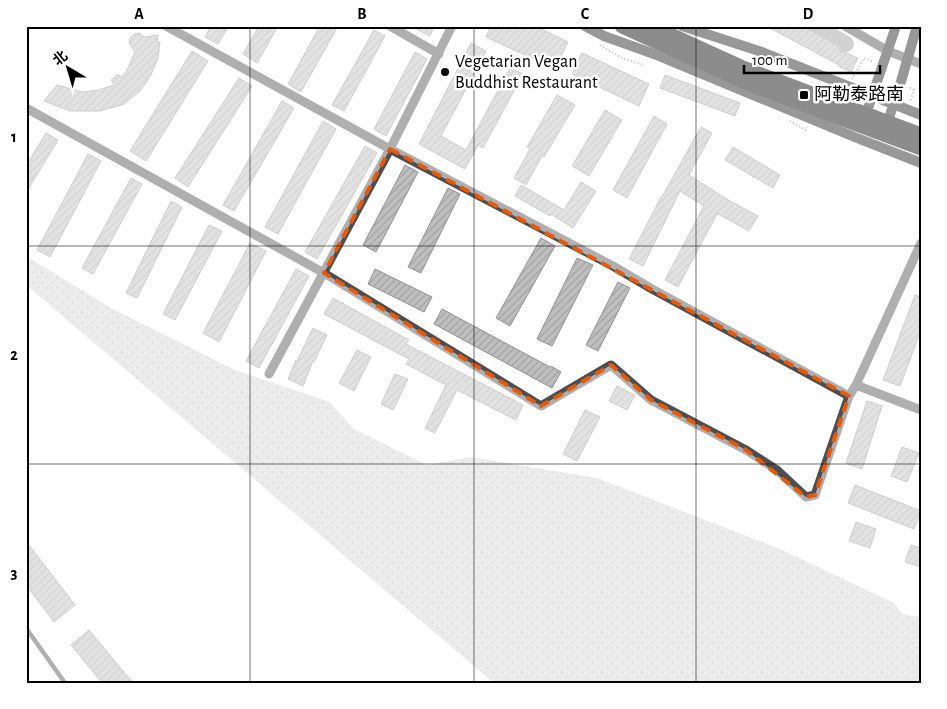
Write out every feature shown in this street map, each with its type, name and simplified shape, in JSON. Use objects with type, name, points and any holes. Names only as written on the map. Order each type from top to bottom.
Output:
[{"type":"highway","points":[[622,26],[745,82],[921,148]]},
{"type":"highway","points":[[651,26],[744,68],[921,135]]},
{"type":"main road","points":[[585,26],[604,36],[654,54],[921,164]]},
{"type":"main road","points":[[682,26],[760,51],[921,115]]},
{"type":"main road","points":[[857,138],[873,97],[896,26]]},
{"type":"main road","points":[[879,147],[917,26]]},
{"type":"street","points":[[166,26],[390,150],[613,266],[850,396]]},
{"type":"street","points":[[390,26],[439,54]]},
{"type":"street","points":[[269,374],[390,150],[452,26]]},
{"type":"street","points":[[845,26],[888,51],[921,64]]},
{"type":"street","points":[[26,108],[324,273],[540,406],[611,365],[651,400],[746,450],[777,470],[806,497],[816,495],[850,396],[921,243]]},
{"type":"street","points":[[856,385],[921,410]]},
{"type":"lane","points":[[26,628],[65,683]]},
{"type":"path","points":[[600,46],[622,58],[643,65]]},
{"type":"path","points":[[851,80],[864,58]]},
{"type":"path","points":[[910,102],[914,90]]},
{"type":"path","points":[[790,122],[806,130]]},
{"type":"highlighted area","points":[[390,149],[849,396],[815,495],[806,497],[746,450],[651,400],[611,365],[541,406],[324,273]]},
{"type":"shaded area","points":[[26,256],[111,308],[235,370],[330,402],[354,429],[427,465],[471,457],[597,478],[780,549],[894,603],[902,614],[921,617],[921,683],[494,683],[26,285]]},
{"type":"building","points":[[211,26],[229,26],[218,44],[205,37]]},
{"type":"building","points":[[259,26],[278,26],[257,63],[243,54]]},
{"type":"building","points":[[320,26],[338,26],[301,92],[288,84]]},
{"type":"building","points":[[410,26],[434,26],[430,36]]},
{"type":"building","points":[[491,26],[535,26],[568,42],[555,69],[486,37]]},
{"type":"building","points":[[766,26],[803,26],[841,47],[839,50],[858,58],[851,72]]},
{"type":"building","points":[[374,30],[385,36],[344,111],[332,105]]},
{"type":"building","points":[[140,33],[144,37],[158,35],[157,42],[160,42],[158,58],[151,75],[140,91],[124,104],[100,111],[70,111],[44,101],[57,85],[83,92],[114,85],[111,80],[118,74],[122,77],[135,52],[129,43],[130,38],[134,34]]},
{"type":"building","points":[[471,43],[486,51],[441,136],[466,150],[510,68],[523,74],[483,148],[478,145],[465,169],[419,144]]},
{"type":"building","points":[[192,51],[208,61],[146,161],[130,151]]},
{"type":"building","points":[[415,52],[427,59],[386,136],[374,129]]},
{"type":"building","points":[[582,53],[649,84],[639,106],[572,74]]},
{"type":"building","points":[[665,75],[740,103],[735,116],[660,88]]},
{"type":"building","points":[[239,78],[252,86],[188,187],[175,178]]},
{"type":"building","points":[[557,95],[575,105],[544,157],[542,156],[526,185],[514,178],[530,149],[527,147]]},
{"type":"building","points":[[282,101],[294,108],[234,211],[223,205]]},
{"type":"building","points":[[605,110],[622,120],[589,176],[572,166]]},
{"type":"building","points":[[654,116],[667,124],[627,198],[613,190]]},
{"type":"building","points":[[323,121],[336,129],[278,234],[265,227]]},
{"type":"building","points":[[701,127],[712,133],[689,175],[758,216],[749,231],[717,214],[678,287],[665,280],[704,206],[680,191],[643,266],[629,259],[662,195]]},
{"type":"building","points":[[46,133],[58,140],[26,193],[26,166]]},
{"type":"building","points":[[365,146],[377,153],[317,259],[305,252]]},
{"type":"building","points":[[733,147],[780,175],[773,188],[725,160]]},
{"type":"building","points":[[88,154],[101,161],[50,257],[37,250]]},
{"type":"building","points":[[405,165],[418,172],[376,252],[363,245]]},
{"type":"building","points":[[131,178],[142,184],[93,274],[82,268]]},
{"type":"building","points":[[581,182],[596,191],[573,228],[551,214],[550,216],[515,196],[521,185],[564,210]]},
{"type":"building","points":[[448,188],[460,194],[421,273],[408,267]]},
{"type":"building","points":[[171,201],[182,207],[137,298],[126,293]]},
{"type":"building","points":[[209,225],[222,231],[175,320],[163,314]]},
{"type":"building","points":[[541,238],[555,246],[510,326],[496,318]]},
{"type":"building","points":[[250,243],[266,251],[219,342],[203,333]]},
{"type":"building","points":[[577,258],[593,265],[552,346],[537,339]]},
{"type":"building","points":[[296,269],[309,276],[259,368],[246,361]]},
{"type":"building","points":[[375,269],[432,297],[424,312],[368,284]]},
{"type":"building","points":[[618,282],[630,288],[598,351],[586,345]]},
{"type":"building","points":[[915,295],[921,297],[921,330],[900,386],[883,380]]},
{"type":"building","points":[[333,298],[409,340],[406,344],[523,405],[516,420],[457,390],[435,433],[425,428],[446,385],[406,364],[409,359],[324,314]]},
{"type":"building","points":[[442,309],[561,372],[552,388],[434,324]]},
{"type":"building","points":[[313,328],[327,335],[313,361],[303,386],[288,379]]},
{"type":"building","points":[[357,350],[371,357],[354,391],[339,383]]},
{"type":"building","points":[[395,374],[408,379],[393,410],[381,404]]},
{"type":"building","points":[[617,386],[635,395],[627,410],[609,401]]},
{"type":"building","points":[[867,401],[882,406],[862,469],[846,463]]},
{"type":"building","points":[[585,410],[600,417],[577,461],[563,454]]},
{"type":"building","points":[[902,447],[919,453],[907,482],[891,476]]},
{"type":"building","points":[[855,485],[921,511],[914,529],[848,503]]},
{"type":"building","points":[[856,522],[876,529],[870,548],[849,541]]},
{"type":"building","points":[[26,541],[75,605],[54,622],[26,585]]},
{"type":"building","points":[[911,545],[921,548],[921,567],[905,562]]},
{"type":"building","points":[[89,630],[133,683],[102,683],[71,645]]},
{"type":"waterway","points":[[815,26],[846,44]]},
{"type":"place","name":"Vegetarian Vegan Buddhist Restaurant","points":[[445,72]]},
{"type":"place","name":"阿勒泰路南","points":[[804,95]]}]
